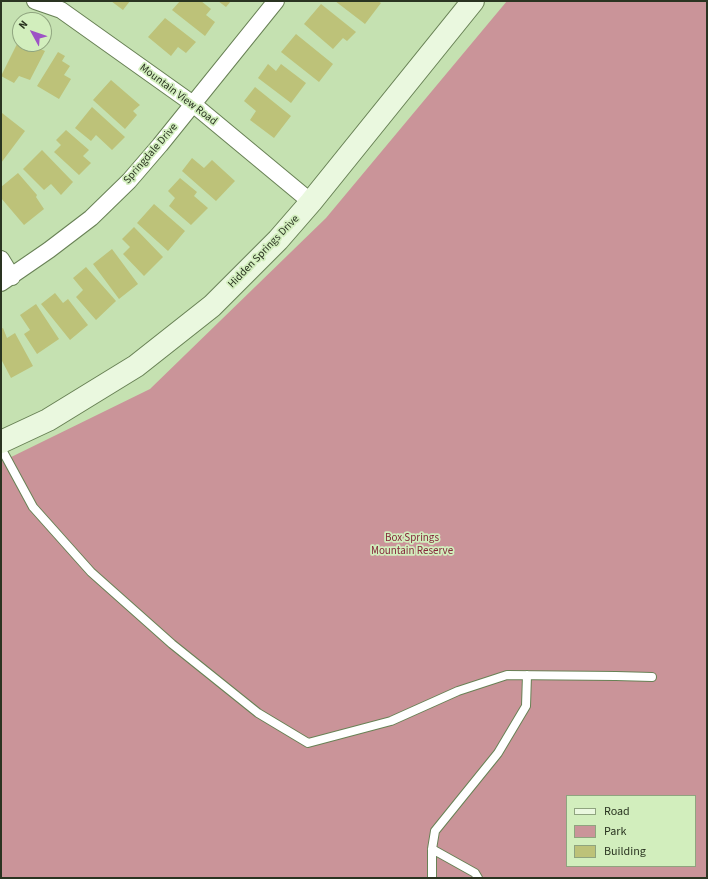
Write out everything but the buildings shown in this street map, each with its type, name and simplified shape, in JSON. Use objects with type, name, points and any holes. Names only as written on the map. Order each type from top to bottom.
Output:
[{"type":"street","name":"Mountain View Road","points":[[35,1],[61,10],[193,104],[311,202]]},
{"type":"street","name":"Springdale Drive","points":[[6,280],[91,218],[129,181],[160,145],[276,1]]},
{"type":"street","name":"Hidden Springs Drive","points":[[1,442],[48,420],[136,366],[212,306],[278,240],[311,202],[473,1]]},
{"type":"street","points":[[1,259],[6,280]]},
{"type":"lane","points":[[1,448],[33,507],[91,572],[172,644],[258,713],[308,743],[390,721],[458,691],[507,675],[652,677]]},
{"type":"lane","points":[[432,878],[432,849],[435,831],[498,753],[526,706],[527,675]]},
{"type":"lane","points":[[432,849],[475,873],[478,878]]},
{"type":"green space","name":"Box Springs Mountain Reserve","points":[[507,1],[707,1],[707,878],[1,878],[1,462],[150,389],[326,218]]}]
